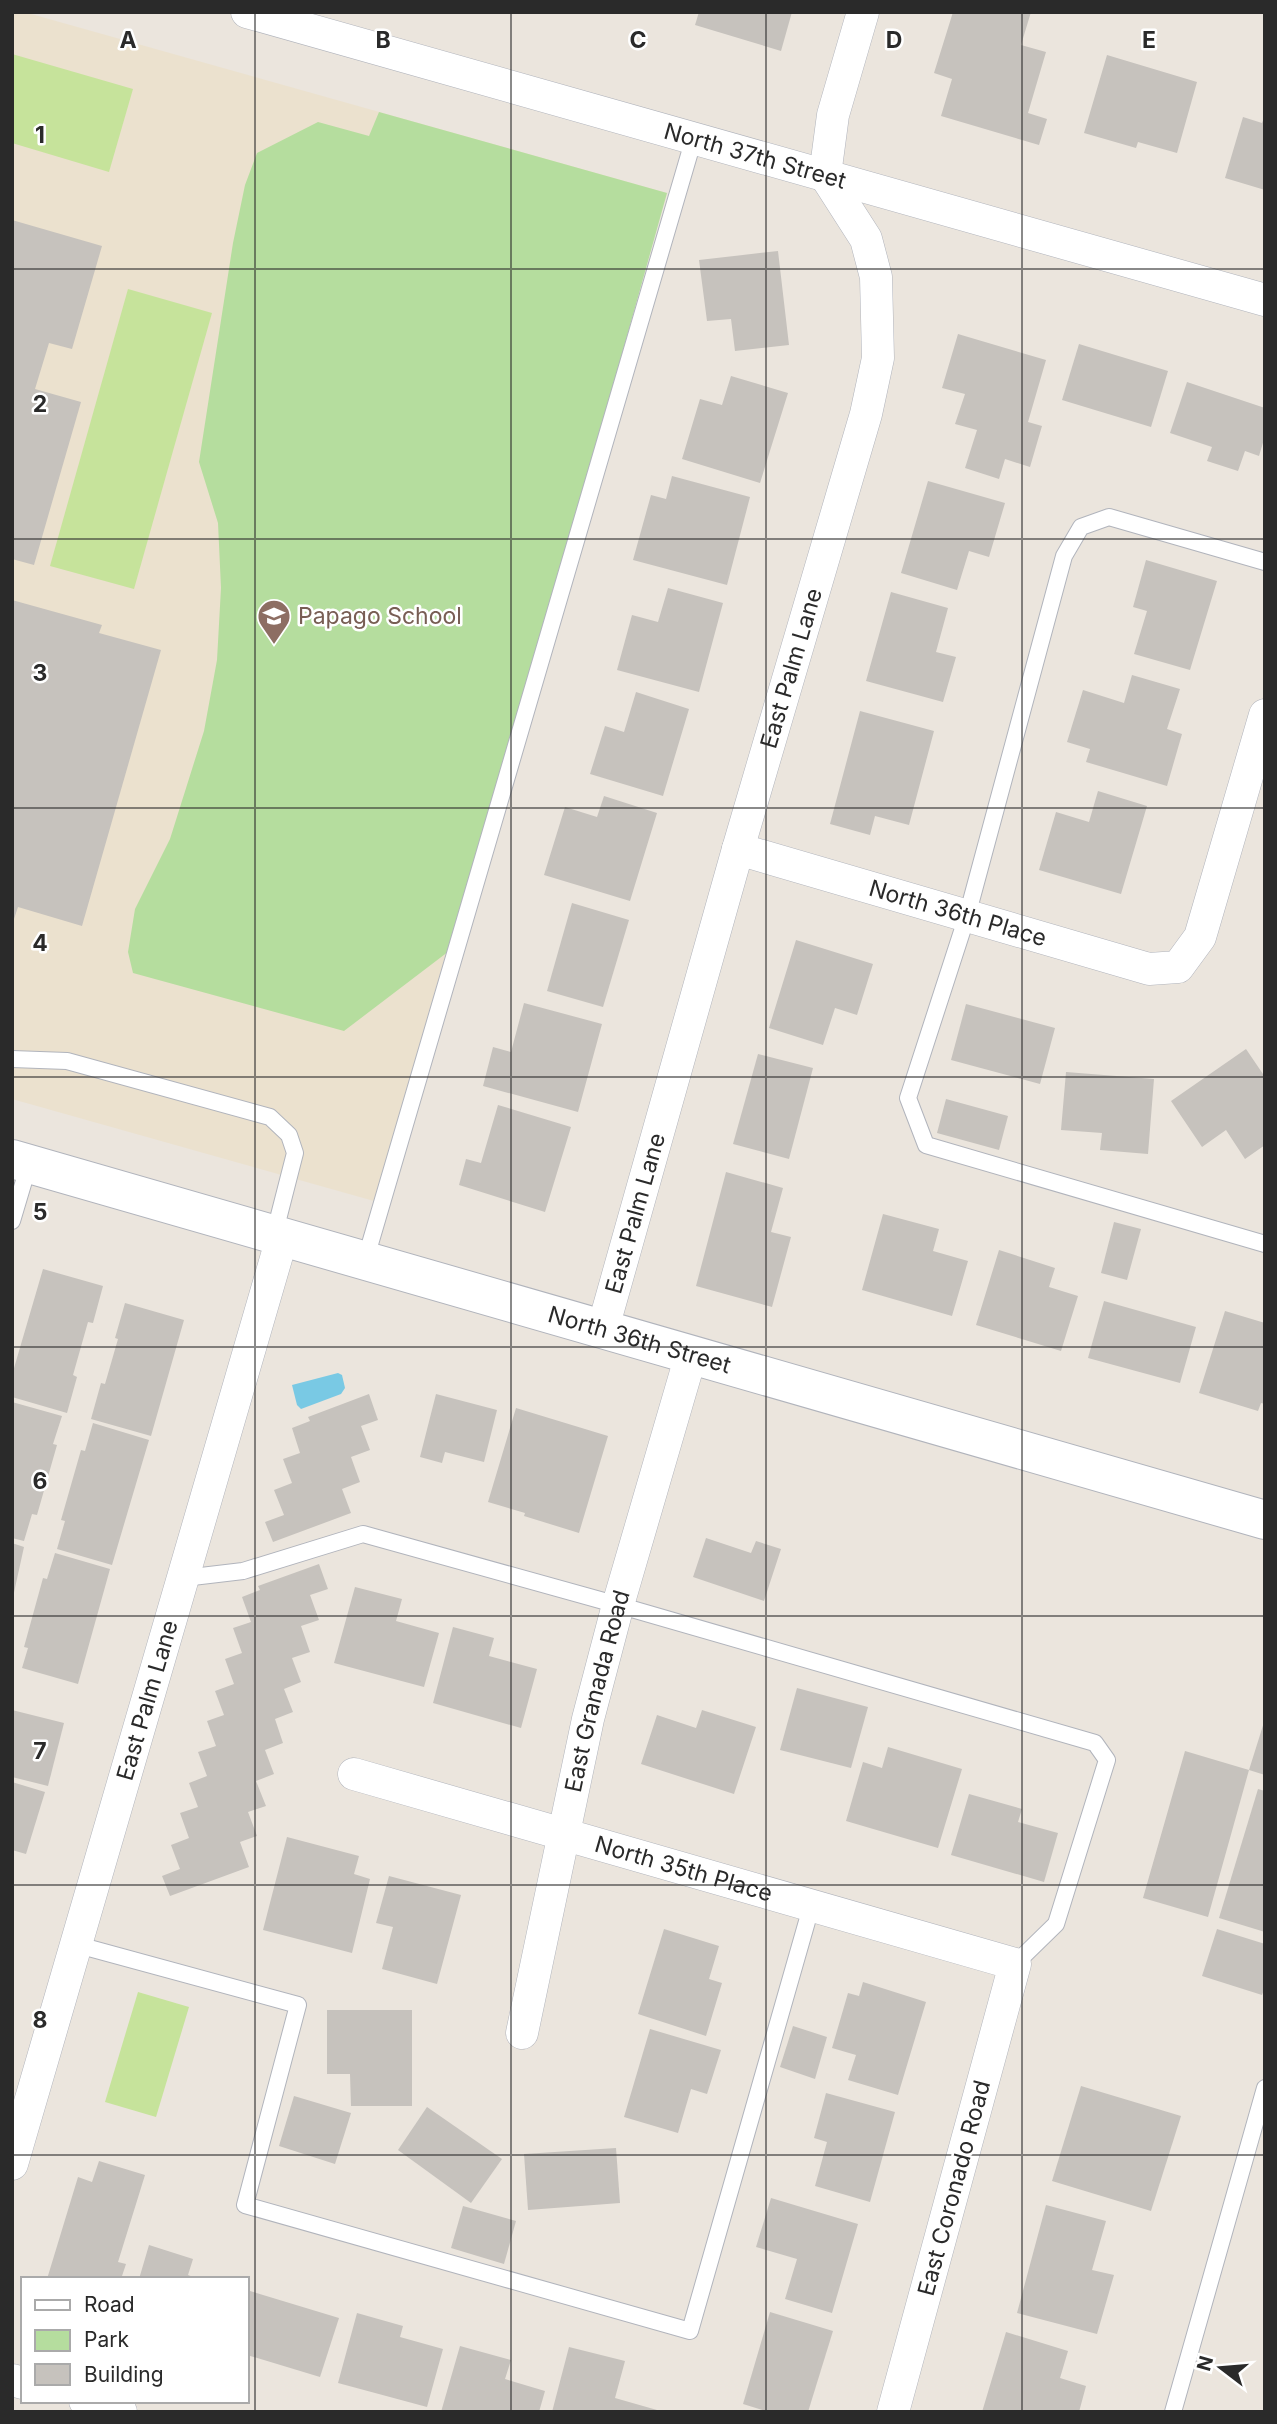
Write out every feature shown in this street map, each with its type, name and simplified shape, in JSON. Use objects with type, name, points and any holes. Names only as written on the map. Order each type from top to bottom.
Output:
[{"type":"main road","name":"North 36th Street","points":[[21,1162],[1265,1520]]},
{"type":"street","name":"North 37th Street","points":[[247,12],[1265,300]]},
{"type":"street","points":[[825,175],[833,115],[863,12]]},
{"type":"street","name":"East Palm Lane","points":[[603,1328],[738,849],[866,414],[878,358],[876,277],[866,239],[825,175]]},
{"type":"street","name":"North 36th Place","points":[[738,849],[1149,970],[1178,967],[1200,937],[1265,715]]},
{"type":"street","name":"East Palm Lane","points":[[12,2164],[184,1578],[278,1236]]},
{"type":"street","name":"East Granada Road","points":[[522,2033],[588,1719],[618,1605],[691,1355]]},
{"type":"street","name":"North 35th Place","points":[[354,1774],[1015,1964]]},
{"type":"street","name":"East Coronado Road","points":[[893,2412],[1015,1964]]},
{"type":"street","points":[[92,2403],[121,2412]]},
{"type":"lane","points":[[365,1261],[694,138]]},
{"type":"lane","points":[[1265,562],[1109,517],[1081,527],[1064,556],[967,916],[908,1098],[926,1146],[1265,1244]]},
{"type":"lane","points":[[12,1059],[68,1061],[270,1117],[289,1135],[295,1153],[278,1236]]},
{"type":"lane","points":[[12,1221],[21,1162]]},
{"type":"lane","points":[[184,1578],[243,1571],[363,1534],[1095,1743],[1107,1760],[1056,1924],[1015,1964]]},
{"type":"lane","points":[[78,1945],[298,2005],[244,2205],[690,2332],[812,1905]]},
{"type":"lane","points":[[1173,2412],[1265,2088]]},
{"type":"shaded area","name":"Papago School","points":[[12,12],[24,12],[667,193],[374,1201],[12,1099]]},
{"type":"green space","points":[[12,54],[133,89],[109,172],[12,143]]},
{"type":"green space","points":[[379,112],[667,193],[457,945],[344,1031],[133,973],[128,952],[135,909],[170,839],[204,731],[217,660],[221,588],[218,523],[199,462],[233,243],[245,185],[257,153],[318,122],[369,136]]},
{"type":"green space","points":[[128,289],[212,313],[134,589],[50,566]]},
{"type":"green space","points":[[138,1992],[189,2007],[156,2117],[105,2102]]},
{"type":"water","points":[[338,1373],[342,1375],[345,1388],[341,1394],[301,1409],[297,1405],[292,1385]]},
{"type":"building","points":[[699,12],[792,12],[781,51],[695,25]]},
{"type":"building","points":[[953,12],[1031,12],[1021,45],[1046,52],[1028,113],[1047,119],[1039,145],[941,116],[952,79],[934,73]]},
{"type":"building","points":[[1107,55],[1197,82],[1177,153],[1138,142],[1136,148],[1084,133]]},
{"type":"building","points":[[1265,115],[1265,190],[1225,178],[1243,117],[1262,123]]},
{"type":"building","points":[[12,220],[102,246],[72,349],[49,343],[35,389],[81,402],[34,565],[12,559]]},
{"type":"building","points":[[778,251],[789,345],[735,351],[731,319],[707,321],[699,260]]},
{"type":"building","points":[[958,334],[1046,360],[1028,422],[1042,426],[1030,467],[1005,459],[999,479],[965,468],[977,430],[955,424],[965,394],[942,388]]},
{"type":"building","points":[[1079,344],[1168,371],[1151,427],[1062,400]]},
{"type":"building","points":[[731,376],[788,393],[760,483],[682,459],[700,399],[722,405]]},
{"type":"building","points":[[1187,382],[1265,408],[1265,436],[1259,456],[1245,451],[1238,471],[1207,461],[1212,447],[1170,433]]},
{"type":"building","points":[[672,476],[750,497],[727,585],[633,560],[651,495],[666,499]]},
{"type":"building","points":[[928,481],[1005,503],[989,557],[969,551],[957,590],[901,573]]},
{"type":"building","points":[[1146,560],[1217,581],[1190,670],[1134,654],[1147,611],[1133,607]]},
{"type":"building","points":[[668,588],[723,603],[699,692],[617,670],[632,615],[658,622]]},
{"type":"building","points":[[891,592],[948,608],[936,652],[956,657],[943,702],[866,681]]},
{"type":"building","points":[[12,600],[102,625],[99,633],[161,650],[82,926],[18,907],[12,925]]},
{"type":"building","points":[[1132,675],[1180,689],[1167,729],[1182,734],[1167,786],[1086,762],[1090,749],[1067,742],[1083,690],[1124,703]]},
{"type":"building","points":[[636,692],[689,709],[663,796],[590,774],[605,726],[624,732]]},
{"type":"building","points":[[860,711],[934,731],[909,825],[875,816],[870,835],[830,824]]},
{"type":"building","points":[[1098,791],[1147,806],[1121,894],[1039,870],[1056,812],[1089,822]]},
{"type":"building","points":[[604,796],[657,813],[630,901],[544,875],[565,807],[597,817]]},
{"type":"building","points":[[572,903],[629,920],[603,1007],[547,991]]},
{"type":"building","points":[[796,940],[873,964],[857,1015],[835,1008],[823,1045],[769,1028]]},
{"type":"building","points":[[524,1003],[602,1024],[578,1112],[483,1086],[493,1047],[511,1052]]},
{"type":"building","points":[[966,1004],[1055,1028],[1040,1084],[951,1060]]},
{"type":"building","points":[[1246,1049],[1265,1077],[1265,1145],[1245,1159],[1226,1130],[1202,1147],[1171,1101]]},
{"type":"building","points":[[758,1054],[813,1068],[789,1159],[733,1144]]},
{"type":"building","points":[[1066,1072],[1154,1079],[1148,1154],[1100,1150],[1102,1133],[1061,1130]]},
{"type":"building","points":[[946,1099],[1008,1116],[999,1150],[937,1133]]},
{"type":"building","points":[[498,1105],[571,1127],[545,1212],[459,1185],[466,1159],[481,1163]]},
{"type":"building","points":[[726,1172],[783,1188],[771,1232],[791,1237],[772,1307],[696,1286]]},
{"type":"building","points":[[883,1214],[939,1229],[933,1251],[968,1261],[952,1316],[862,1290]]},
{"type":"building","points":[[1114,1222],[1141,1229],[1127,1280],[1101,1273]]},
{"type":"building","points":[[999,1250],[1055,1268],[1049,1287],[1078,1296],[1061,1351],[976,1325]]},
{"type":"building","points":[[43,1269],[103,1286],[93,1323],[88,1322],[73,1375],[77,1377],[67,1413],[12,1397],[12,1375]]},
{"type":"building","points":[[1104,1301],[1196,1327],[1180,1383],[1088,1358]]},
{"type":"building","points":[[125,1303],[184,1320],[151,1436],[91,1419],[101,1383],[105,1384]]},
{"type":"building","points":[[1225,1311],[1265,1323],[1265,1404],[1261,1403],[1258,1411],[1199,1393]]},
{"type":"building","points":[[369,1394],[378,1420],[361,1426],[370,1450],[351,1457],[360,1482],[342,1489],[351,1513],[273,1542],[265,1522],[284,1515],[274,1490],[292,1483],[283,1459],[300,1453],[292,1428],[310,1421],[308,1417]]},
{"type":"building","points":[[436,1394],[497,1410],[484,1462],[445,1452],[442,1463],[420,1457]]},
{"type":"building","points":[[12,1402],[62,1416],[53,1444],[57,1445],[37,1515],[32,1514],[24,1541],[12,1538]]},
{"type":"building","points":[[516,1408],[608,1436],[579,1533],[488,1502]]},
{"type":"building","points":[[93,1423],[149,1440],[112,1565],[57,1549],[65,1521],[61,1520],[81,1450],[85,1451]]},
{"type":"building","points":[[706,1538],[751,1553],[756,1541],[781,1549],[764,1601],[693,1577]]},
{"type":"building","points":[[12,1543],[24,1547],[13,1597],[12,1597]]},
{"type":"building","points":[[55,1553],[110,1569],[78,1684],[22,1668],[28,1648],[24,1647],[43,1578],[47,1579]]},
{"type":"building","points":[[319,1564],[328,1589],[310,1595],[319,1620],[301,1626],[310,1652],[292,1658],[301,1682],[284,1689],[293,1712],[275,1719],[283,1743],[265,1750],[274,1774],[256,1781],[266,1806],[248,1812],[257,1836],[240,1842],[249,1867],[170,1896],[162,1876],[180,1869],[171,1845],[189,1838],[180,1813],[198,1807],[189,1783],[207,1776],[198,1752],[216,1746],[207,1721],[224,1715],[215,1691],[234,1684],[225,1659],[242,1653],[233,1628],[251,1622],[242,1597],[260,1590],[258,1586]]},
{"type":"building","points":[[355,1587],[402,1599],[396,1621],[439,1633],[424,1687],[334,1663]]},
{"type":"building","points":[[453,1627],[494,1638],[489,1656],[537,1669],[521,1728],[433,1703]]},
{"type":"building","points":[[797,1688],[868,1707],[851,1768],[780,1750]]},
{"type":"building","points":[[12,1710],[64,1723],[48,1786],[12,1777]]},
{"type":"building","points":[[702,1710],[756,1727],[734,1794],[641,1764],[657,1715],[696,1728]]},
{"type":"building","points":[[1265,1719],[1265,1775],[1249,1770]]},
{"type":"building","points":[[888,1747],[962,1769],[938,1848],[846,1821],[863,1762],[882,1768]]},
{"type":"building","points":[[1185,1751],[1249,1770],[1208,1917],[1143,1898]]},
{"type":"building","points":[[12,1782],[45,1792],[26,1854],[12,1850]]},
{"type":"building","points":[[1258,1789],[1265,1791],[1265,1932],[1219,1918]]},
{"type":"building","points":[[969,1794],[1022,1809],[1018,1822],[1058,1833],[1044,1882],[951,1855]]},
{"type":"building","points":[[287,1837],[359,1856],[354,1874],[370,1879],[352,1953],[263,1930]]},
{"type":"building","points":[[389,1876],[461,1895],[437,1984],[382,1969],[393,1927],[376,1923]]},
{"type":"building","points":[[664,1929],[719,1946],[709,1979],[722,1983],[706,2036],[638,2014]]},
{"type":"building","points":[[1217,1929],[1265,1944],[1265,1987],[1262,1995],[1202,1976]]},
{"type":"building","points":[[863,1982],[926,2002],[898,2095],[848,2080],[856,2055],[832,2048],[848,1993],[859,1996]]},
{"type":"building","points":[[327,2010],[412,2010],[412,2106],[351,2106],[350,2074],[327,2074]]},
{"type":"building","points":[[793,2026],[827,2037],[815,2079],[780,2067]]},
{"type":"building","points":[[650,2029],[721,2050],[707,2094],[691,2089],[678,2133],[624,2117]]},
{"type":"building","points":[[1081,2086],[1181,2116],[1151,2211],[1052,2181]]},
{"type":"building","points":[[826,2093],[895,2112],[870,2202],[815,2186],[827,2142],[814,2138]]},
{"type":"building","points":[[294,2096],[351,2113],[335,2164],[279,2146]]},
{"type":"building","points":[[427,2107],[502,2159],[471,2203],[398,2150]]},
{"type":"building","points":[[616,2148],[620,2203],[528,2210],[524,2154]]},
{"type":"building","points":[[99,2161],[145,2175],[118,2262],[126,2264],[122,2277],[48,2277],[78,2177],[92,2182]]},
{"type":"building","points":[[771,2198],[858,2224],[832,2313],[785,2299],[797,2259],[756,2247]]},
{"type":"building","points":[[1046,2205],[1106,2221],[1092,2270],[1114,2275],[1097,2334],[1017,2313]]},
{"type":"building","points":[[463,2206],[516,2221],[504,2264],[451,2248]]},
{"type":"building","points":[[149,2245],[193,2259],[188,2275],[193,2277],[140,2277]]},
{"type":"building","points":[[250,2291],[339,2318],[320,2377],[248,2355]]},
{"type":"building","points":[[770,2312],[833,2331],[808,2412],[769,2412],[743,2404]]},
{"type":"building","points":[[357,2313],[403,2326],[400,2337],[443,2349],[427,2407],[338,2383]]},
{"type":"building","points":[[1006,2332],[1068,2351],[1060,2378],[1086,2386],[1079,2412],[982,2412]]},
{"type":"building","points":[[460,2346],[511,2360],[505,2379],[545,2391],[539,2412],[441,2412]]},
{"type":"building","points":[[569,2347],[625,2361],[615,2398],[664,2412],[552,2412]]},
{"type":"place","name":"Papago School","points":[[274,646]]}]
